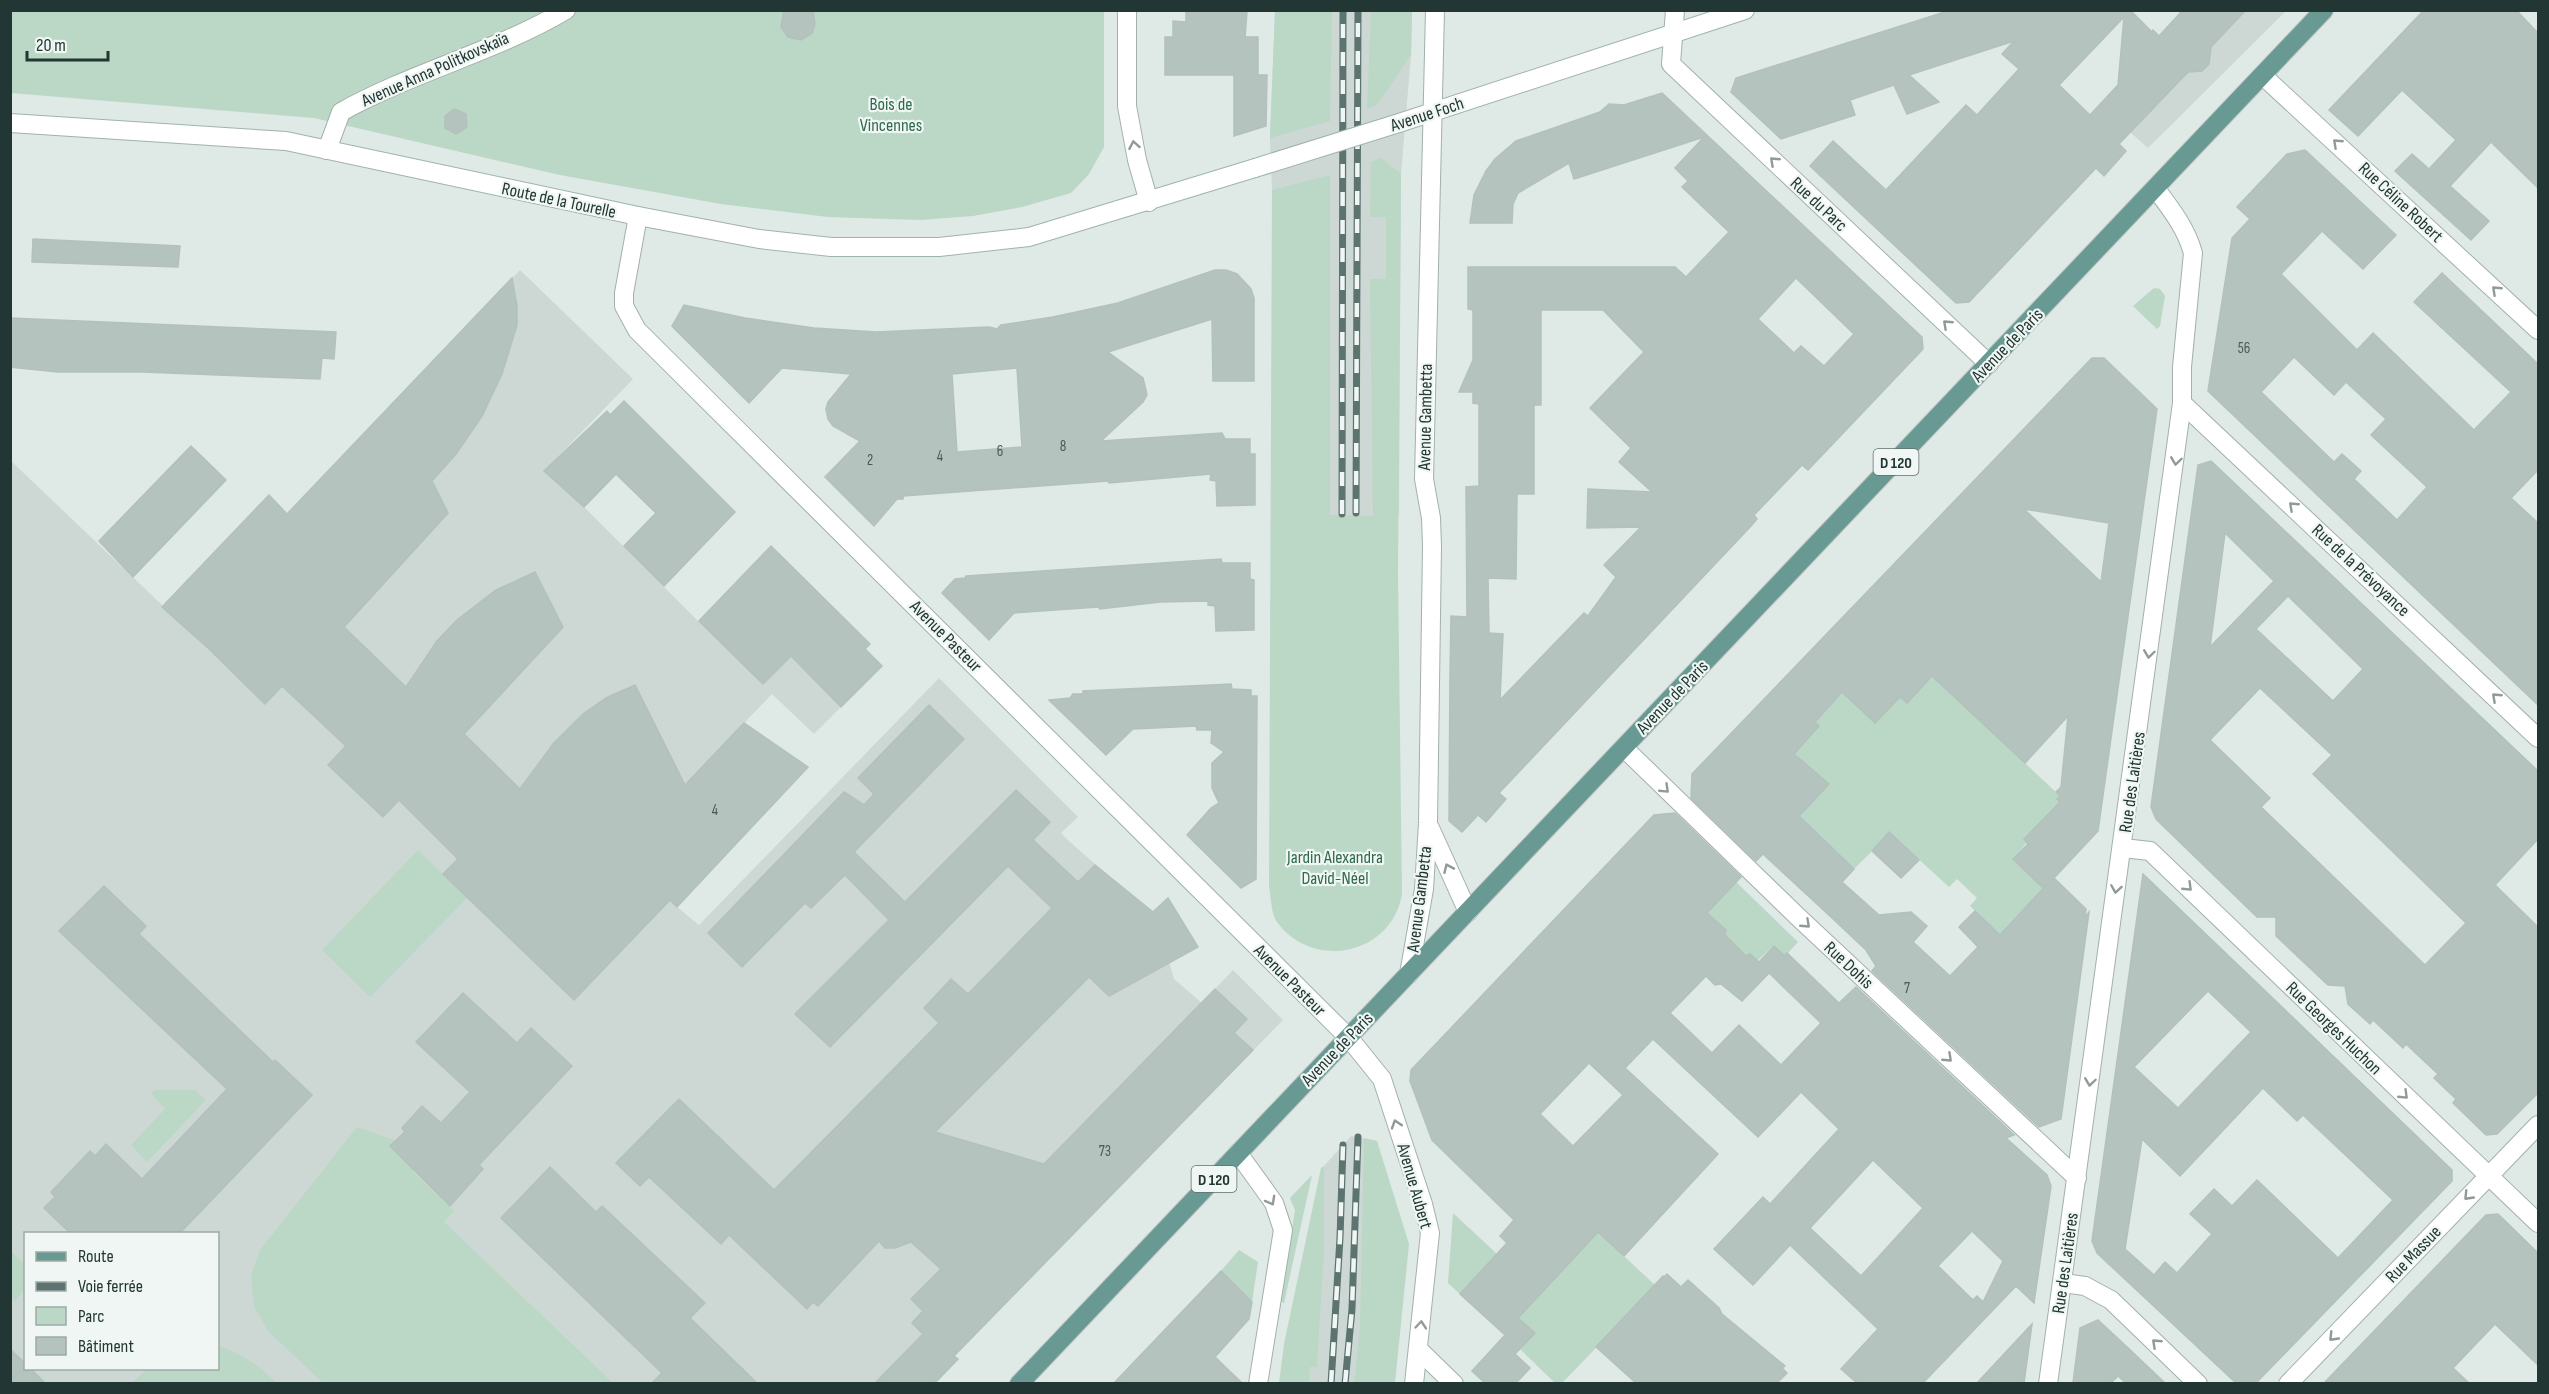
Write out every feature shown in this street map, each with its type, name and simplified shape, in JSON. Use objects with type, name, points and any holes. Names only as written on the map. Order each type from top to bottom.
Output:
[{"type":"main road","name":"Avenue de Paris","points":[[1019,1383],[1238,1153],[1344,1033],[1409,974],[2324,10]]},
{"type":"street","name":"Avenue Anna Politkovskaïa","points":[[327,150],[341,112],[364,99],[447,66],[566,10]]},
{"type":"street","points":[[1127,10],[1127,105],[1137,160],[1149,202]]},
{"type":"street","name":"Avenue Gambetta","points":[[1409,974],[1424,889],[1428,823],[1432,537],[1424,478],[1435,10]]},
{"type":"street","name":"Rue du Parc","points":[[1675,10],[1671,64],[1989,364]]},
{"type":"street","name":"Avenue Foch","points":[[1107,214],[1432,113],[1745,10]]},
{"type":"street","name":"Rue Céline Robert","points":[[2263,76],[2538,330]]},
{"type":"street","name":"Route de la Tourelle","points":[[10,123],[286,141],[638,216],[759,239],[843,247],[939,247],[1008,240],[1029,237],[1107,214]]},
{"type":"street","name":"Rue des Laitières","points":[[2048,1383],[2123,848],[2182,403],[2182,367],[2193,253],[2179,219],[2156,189]]},
{"type":"street","name":"Avenue Pasteur","points":[[638,216],[624,292],[624,306],[637,330],[1344,1033]]},
{"type":"street","name":"Rue de la Prévoyance","points":[[2182,403],[2538,738]]},
{"type":"street","name":"Rue Dohis","points":[[1624,748],[1797,916],[2077,1178]]},
{"type":"street","name":"Avenue Gambetta","points":[[1428,823],[1468,912]]},
{"type":"street","name":"Rue Georges Huchon","points":[[2123,848],[2150,851],[2538,1223]]},
{"type":"street","name":"Avenue Aubert","points":[[1344,1033],[1382,1079],[1430,1233],[1414,1383]]},
{"type":"street","name":"Rue Massue","points":[[2288,1383],[2538,1125]]},
{"type":"street","points":[[1238,1153],[1274,1203],[1283,1230],[1258,1383]]},
{"type":"street","points":[[2063,1283],[2085,1286],[2110,1300],[2198,1383]]},
{"type":"street","points":[[1419,1350],[1454,1383]]},
{"type":"shaded area","points":[[1275,11],[1412,11],[1411,55],[1401,174],[1399,517],[1308,515],[1272,190],[1270,138]]},
{"type":"shaded area","points":[[2246,11],[2286,11],[2148,148],[2130,132]]},
{"type":"shaded area","points":[[520,270],[633,379],[544,471],[584,507],[698,621],[726,592],[841,707],[814,734],[772,694],[622,851],[677,907],[699,925],[939,678],[1078,817],[1061,833],[1070,842],[1151,913],[1168,898],[1198,947],[1169,962],[1174,979],[1202,1003],[1233,970],[1283,1020],[961,1348],[954,1356],[958,1359],[935,1383],[11,1383],[10,460],[182,624]]},
{"type":"shaded area","points":[[1351,1136],[1377,1141],[1394,1383],[1292,1384],[1324,1166]]},
{"type":"green space","name":"Bois de Vincennes","points":[[10,11],[1104,11],[1104,147],[1089,174],[1071,193],[1022,207],[973,216],[920,220],[828,217],[721,204],[560,175],[314,118],[11,93]]},
{"type":"green space","points":[[1275,11],[1332,11],[1330,121],[1270,138]]},
{"type":"green space","points":[[1371,11],[1412,11],[1411,55],[1377,105],[1367,109]]},
{"type":"green space","name":"Jardin Alexandra David-Néel","points":[[1381,158],[1401,174],[1398,573],[1402,894],[1395,915],[1383,931],[1368,943],[1349,949],[1330,951],[1310,947],[1292,937],[1277,922],[1272,910],[1269,886],[1272,190],[1330,175],[1330,515],[1373,516],[1370,279],[1386,279],[1386,217],[1370,217],[1371,162]]},
{"type":"green space","points":[[2154,288],[2160,289],[2165,296],[2160,326],[2157,329],[2133,306]]},
{"type":"green space","points":[[1932,676],[2060,796],[2057,799],[2060,802],[2013,859],[2044,889],[2000,935],[1970,906],[1977,898],[1957,879],[1949,887],[1890,833],[1852,871],[1795,817],[1810,786],[1820,794],[1829,785],[1788,749],[1811,735],[1819,726],[1815,722],[1842,692],[1875,723],[1900,697],[1907,703]]},
{"type":"green space","points":[[418,850],[467,898],[370,997],[322,950]]},
{"type":"green space","points":[[1736,882],[1798,942],[1785,956],[1773,946],[1757,961],[1750,954],[1746,956],[1705,916]]},
{"type":"green space","points":[[156,1090],[195,1090],[206,1100],[147,1162],[131,1145],[165,1109],[151,1093]]},
{"type":"green space","points":[[357,1127],[396,1141],[415,1169],[413,1172],[454,1211],[444,1222],[613,1383],[323,1383],[268,1331],[254,1306],[251,1275],[260,1250]]},
{"type":"green space","points":[[1364,1138],[1377,1141],[1409,1244],[1395,1383],[1354,1383],[1360,1327]]},
{"type":"green space","points":[[1324,1166],[1324,1248],[1317,1367],[1310,1367],[1309,1383],[1279,1383],[1284,1344],[1321,1168]]},
{"type":"green space","points":[[1312,1175],[1284,1303],[1281,1302],[1295,1210],[1290,1198]]},
{"type":"green space","points":[[1453,1213],[1497,1254],[1460,1294],[1448,1283]]},
{"type":"green space","points":[[1598,1232],[1656,1286],[1562,1383],[1555,1383],[1520,1349],[1534,1333],[1518,1318]]},
{"type":"green space","points":[[1239,1250],[1258,1262],[1252,1302],[1221,1271]]},
{"type":"green space","points":[[11,1251],[22,1262],[24,1259],[24,1290],[15,1301],[11,1296]]},
{"type":"green space","points":[[219,1346],[250,1361],[277,1383],[131,1383],[147,1370],[219,1370]]},
{"type":"building","points":[[784,10],[813,10],[815,24],[812,33],[801,40],[788,37],[781,27]]},
{"type":"building","points":[[1186,10],[1247,11],[1245,37],[1258,37],[1258,75],[1267,75],[1266,126],[1234,136],[1234,75],[1165,75],[1165,37],[1173,37],[1173,21],[1186,22]]},
{"type":"building","points":[[1951,10],[2130,10],[2159,36],[2183,10],[2246,10],[2211,47],[2209,64],[2202,71],[2188,72],[2119,144],[2126,151],[2104,176],[2096,168],[1969,302],[1956,303],[1810,166],[1833,141],[1886,190],[1966,105],[1977,115],[2019,69],[2002,54],[2014,41],[1909,75],[1939,102],[1907,114],[1894,85],[1850,100],[1855,115],[1781,139],[1731,92],[1736,78]],"holes":[[[2124,17],[2118,85],[2090,115],[2059,85]]]},
{"type":"building","points":[[2424,10],[2516,10],[2538,33],[2538,188],[2491,142],[2450,186],[2489,221],[2471,240],[2395,171],[2412,154],[2429,169],[2456,140],[2402,90],[2358,136],[2329,110]]},
{"type":"building","points":[[1662,93],[1922,337],[1923,349],[1808,470],[1802,465],[1754,515],[1757,519],[1751,526],[1499,793],[1506,799],[1486,822],[1478,815],[1462,832],[1449,821],[1450,676],[1451,616],[1467,617],[1466,487],[1479,486],[1479,404],[1473,403],[1473,392],[1459,392],[1473,360],[1473,310],[1468,309],[1468,267],[1675,267],[1686,277],[1729,232],[1682,187],[1688,181],[1675,168],[1704,137],[1574,179],[1569,163],[1518,193],[1513,204],[1512,223],[1470,223],[1474,195],[1486,171],[1495,159],[1516,141],[1600,112],[1609,104],[1624,105]],"holes":[[[1796,278],[1854,334],[1824,366],[1801,346],[1794,353],[1758,319]],[[1541,310],[1603,310],[1644,352],[1590,408],[1631,448],[1619,462],[1652,492],[1588,489],[1587,528],[1641,527],[1604,565],[1616,577],[1588,616],[1584,613],[1500,700],[1503,634],[1489,633],[1488,578],[1516,579],[1517,494],[1534,494],[1534,405],[1541,405]]]},
{"type":"building","points":[[454,109],[466,114],[467,127],[456,134],[445,128],[445,116]]},
{"type":"building","points":[[2305,150],[2396,235],[2363,269],[2322,231],[2281,274],[2357,350],[2373,333],[2474,430],[2511,392],[2414,302],[2442,273],[2538,364],[2538,470],[2511,498],[2538,523],[2538,705],[2208,391],[2232,238],[2250,219],[2237,207],[2287,154]],"holes":[[[2294,357],[2334,395],[2346,382],[2386,419],[2371,435],[2427,487],[2397,520],[2354,479],[2361,471],[2342,454],[2334,462],[2261,392]]]},
{"type":"building","points":[[33,239],[180,246],[178,267],[32,262]]},
{"type":"building","points":[[1215,270],[1226,270],[1237,274],[1251,289],[1254,298],[1254,381],[1213,381],[1212,319],[1108,352],[1143,378],[1147,395],[1143,402],[1101,441],[1222,433],[1225,439],[1250,439],[1250,454],[1255,454],[1255,505],[1217,506],[1216,481],[1210,480],[1211,474],[903,496],[903,499],[897,499],[874,526],[825,477],[860,441],[833,426],[828,419],[826,409],[828,402],[851,374],[782,368],[749,403],[672,326],[684,305],[745,318],[814,328],[876,332],[989,327],[997,329],[1001,325],[1118,303]],"holes":[[[1017,368],[1022,447],[957,452],[952,374]]]},
{"type":"building","points":[[512,278],[517,306],[517,325],[502,374],[482,416],[456,454],[432,481],[448,513],[344,627],[406,687],[437,641],[457,620],[496,590],[535,572],[563,627],[464,734],[520,789],[553,744],[583,714],[606,698],[635,685],[685,785],[744,723],[808,767],[677,907],[670,900],[574,1000],[443,874],[458,859],[399,800],[383,817],[328,765],[346,746],[282,686],[265,704],[162,607],[269,495],[287,514]]},
{"type":"building","points":[[10,318],[336,332],[334,359],[322,358],[320,379],[143,372],[58,372],[10,367]]},
{"type":"building","points":[[2092,358],[2104,358],[2157,409],[2098,831],[2054,878],[2086,909],[2085,917],[2089,912],[2061,1119],[2039,1127],[1872,971],[1876,966],[1866,950],[1763,854],[1756,861],[1691,798],[1692,774]],"holes":[[[2024,509],[2109,523],[2101,582]],[[1932,676],[2025,763],[2068,716],[2061,787],[2056,792],[2060,796],[2057,799],[2060,802],[2024,839],[2028,844],[2013,859],[2043,888],[2053,878],[2000,935],[1975,911],[1959,927],[1978,947],[1950,976],[1913,942],[1927,926],[1911,912],[1879,915],[1842,882],[1854,869],[1799,816],[1829,784],[1794,754],[1819,726],[1815,722],[1842,692],[1875,723],[1900,697],[1907,703]]]},
{"type":"building","points":[[624,401],[735,512],[664,586],[624,546],[656,513],[616,474],[584,507],[544,471],[607,411],[610,415]]},
{"type":"building","points":[[191,446],[226,480],[133,577],[99,541]]},
{"type":"building","points":[[2211,461],[2538,771],[2538,839],[2495,885],[2538,927],[2538,1093],[2497,1134],[2486,1135],[2453,1103],[2456,1099],[2434,1078],[2438,1074],[2406,1044],[2403,1048],[2373,1020],[2370,1024],[2348,1004],[2345,986],[2328,985],[2276,936],[2276,917],[2257,917],[2156,819],[2151,807],[2198,465]],"holes":[[[2225,533],[2274,581],[2210,647]],[[2288,596],[2363,669],[2333,701],[2256,629]],[[2260,688],[2332,755],[2313,774],[2466,923],[2425,965],[2261,807],[2270,798],[2210,740]]]},
{"type":"building","points":[[771,546],[870,644],[865,649],[882,666],[841,707],[791,656],[763,684],[699,621]]},
{"type":"building","points":[[1221,559],[1222,563],[1250,563],[1250,579],[1254,580],[1254,630],[1216,631],[1215,606],[1208,605],[1208,601],[1160,602],[1100,609],[1098,607],[1014,613],[989,640],[942,593],[955,579],[966,576]]},
{"type":"building","points":[[1231,684],[1232,689],[1251,690],[1251,696],[1257,696],[1256,879],[1241,888],[1187,835],[1211,808],[1219,803],[1212,788],[1212,763],[1224,752],[1211,743],[1212,730],[1197,730],[1196,726],[1133,729],[1106,755],[1049,700],[1070,698],[1073,694],[1083,694],[1083,691]]},
{"type":"building","points":[[929,705],[964,739],[854,852],[905,902],[1016,790],[1050,822],[1033,840],[1078,882],[1095,865],[1153,912],[1168,898],[1198,947],[1109,996],[1089,977],[935,1132],[1044,1164],[1215,989],[1247,1019],[1234,1033],[1253,1050],[954,1356],[958,1359],[935,1383],[875,1383],[923,1334],[912,1323],[923,1311],[911,1299],[941,1269],[911,1242],[895,1248],[885,1248],[879,1241],[818,1306],[813,1302],[807,1309],[729,1235],[721,1244],[649,1177],[640,1186],[616,1163],[679,1099],[774,1190],[939,1023],[924,1008],[951,979],[968,994],[1052,908],[1008,866],[830,1047],[795,1014],[889,920],[845,875],[811,908],[805,903],[742,967],[708,933],[844,792],[864,805],[874,794],[858,778]]},
{"type":"building","points":[[1675,813],[1741,877],[1707,913],[1726,930],[1725,935],[1746,956],[1750,954],[1759,962],[1774,946],[1785,956],[1787,953],[1839,1003],[1856,987],[2014,1135],[2006,1138],[2047,1175],[2051,1186],[2034,1303],[2016,1286],[1923,1383],[1857,1383],[1841,1369],[1878,1329],[1790,1245],[1753,1285],[1714,1249],[1763,1197],[1770,1204],[1839,1129],[1801,1092],[1758,1137],[1653,1039],[1625,1068],[1718,1154],[1624,1256],[1598,1232],[1518,1318],[1535,1333],[1515,1354],[1530,1368],[1516,1383],[1485,1383],[1472,1371],[1505,1335],[1460,1294],[1507,1243],[1500,1236],[1514,1220],[1432,1140],[1410,1081],[1411,1070],[1654,815]],"holes":[[[1769,973],[1821,1023],[1781,1065],[1739,1025],[1712,1053],[1670,1013],[1706,976],[1715,985],[1721,984],[1742,1001]],[[1589,1063],[1623,1095],[1573,1146],[1540,1114]],[[1873,1160],[1923,1208],[1861,1276],[1810,1228]],[[1972,1231],[2003,1261],[1983,1302],[1977,1296],[1973,1300],[1938,1266]]]},
{"type":"building","points":[[1889,832],[1919,860],[1901,878],[1872,851]]},
{"type":"building","points":[[2143,874],[2452,1170],[2452,1181],[2256,1383],[2236,1383],[2097,1253],[2092,1241]],"holes":[[[2208,991],[2251,1032],[2178,1108],[2134,1067]],[[2263,1088],[2297,1121],[2303,1115],[2393,1200],[2338,1258],[2257,1180],[2232,1206],[2214,1189],[2190,1214],[2212,1234],[2177,1273],[2165,1262],[2154,1275],[2125,1249],[2142,1139],[2180,1176]]]},
{"type":"building","points":[[104,886],[146,926],[139,934],[273,1062],[275,1060],[312,1095],[181,1232],[69,1232],[44,1208],[55,1197],[51,1192],[90,1151],[95,1156],[106,1144],[142,1179],[227,1089],[59,931]]},
{"type":"building","points":[[463,993],[517,1043],[531,1028],[572,1066],[479,1165],[483,1169],[450,1206],[390,1146],[405,1132],[402,1128],[422,1106],[441,1123],[470,1092],[416,1042]]},
{"type":"building","points":[[550,1167],[596,1212],[602,1206],[705,1303],[690,1318],[757,1383],[652,1383],[662,1373],[501,1218]]},
{"type":"building","points":[[2498,1214],[2538,1253],[2538,1365],[2495,1324],[2453,1368],[2469,1383],[2324,1383],[2486,1215]]},
{"type":"building","points":[[1221,1271],[1252,1302],[1249,1319],[1215,1357],[1242,1383],[1114,1383]]},
{"type":"building","points":[[1667,1274],[1681,1287],[1688,1280],[1719,1308],[1722,1314],[1785,1366],[1782,1368],[1787,1373],[1777,1383],[1636,1383],[1596,1347]]},
{"type":"building","points":[[2098,1320],[2165,1383],[2126,1383],[2118,1376],[2111,1383],[2073,1383],[2080,1328]]},
{"type":"building","points":[[2032,1324],[2024,1383],[1977,1383]]},
{"type":"building","points":[[10,1349],[24,1362],[24,1370],[32,1370],[45,1383],[10,1383]]},
{"type":"railway","points":[[1342,514],[1343,10]]},
{"type":"railway","points":[[1356,513],[1358,10]]},
{"type":"railway","points":[[1345,1384],[1352,1309],[1358,1137]]},
{"type":"railway","points":[[1331,1384],[1343,1145]]}]
